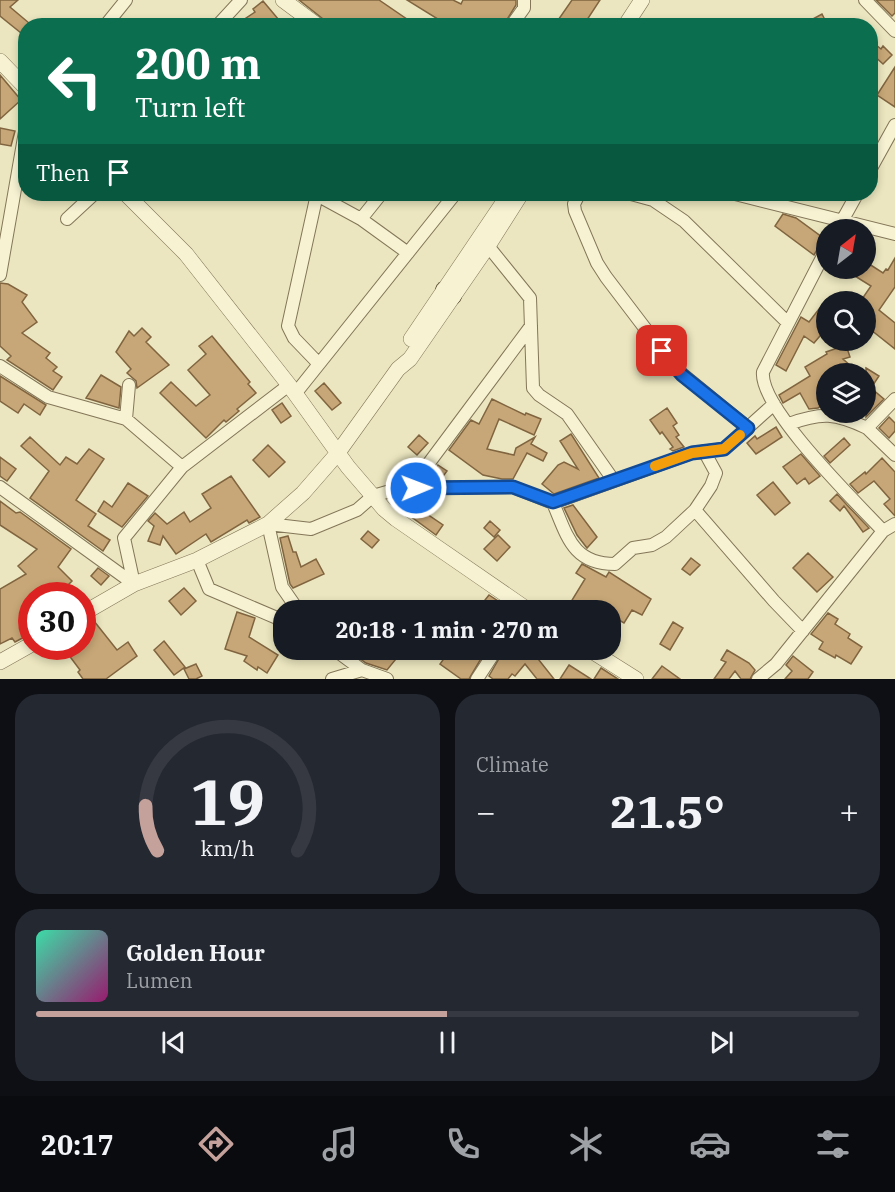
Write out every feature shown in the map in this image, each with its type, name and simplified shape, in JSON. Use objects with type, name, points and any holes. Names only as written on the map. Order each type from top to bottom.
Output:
[{"type":"street","points":[[111,18],[126,0]]},
{"type":"street","points":[[224,18],[241,0]]},
{"type":"street","points":[[283,0],[307,18]]},
{"type":"street","points":[[517,18],[524,8],[524,0]]},
{"type":"street","points":[[630,18],[642,0]]},
{"type":"street","points":[[865,0],[895,31]]},
{"type":"street","points":[[0,61],[18,80]]},
{"type":"street","points":[[878,156],[895,125]]},
{"type":"street","points":[[0,275],[18,172]]},
{"type":"street","points":[[67,219],[86,201]]},
{"type":"street","points":[[133,201],[186,254],[292,389],[337,454],[373,496],[396,519],[511,600]]},
{"type":"street","points":[[315,201],[288,326],[294,338],[319,364]]},
{"type":"street","points":[[329,201],[361,219],[408,253]]},
{"type":"street","points":[[361,219],[375,201]]},
{"type":"street","points":[[134,584],[124,538],[182,467],[292,389],[319,364],[449,201]]},
{"type":"street","points":[[96,606],[134,584],[197,560],[268,524],[303,493],[337,454],[398,369],[402,353],[449,293],[483,242],[505,201]]},
{"type":"street","points":[[483,242],[516,201]]},
{"type":"street","points":[[576,201],[575,211],[600,269],[676,369],[748,428]]},
{"type":"street","points":[[660,201],[684,221],[787,322]]},
{"type":"street","points":[[759,201],[820,219]]},
{"type":"street","points":[[843,219],[853,201]]},
{"type":"street","points":[[876,231],[895,234]]},
{"type":"street","points":[[483,242],[530,298],[533,388],[564,411],[614,481]]},
{"type":"street","points":[[816,268],[763,372],[764,386],[774,404],[817,460],[883,531]]},
{"type":"street","points":[[416,488],[423,471],[531,326]]},
{"type":"street","points":[[0,366],[48,397],[126,419],[182,467]]},
{"type":"street","points":[[126,419],[129,385]]},
{"type":"street","points":[[867,428],[895,399]]},
{"type":"street","points":[[268,524],[311,529],[357,510],[373,496],[397,489],[513,487],[553,502],[692,453],[724,449],[774,404]]},
{"type":"street","points":[[789,424],[823,414],[849,420],[867,428],[895,455]]},
{"type":"street","points":[[553,502],[574,548],[584,557],[615,564],[633,548],[658,543],[695,510],[711,486],[716,473],[704,451]]},
{"type":"street","points":[[0,487],[134,584]]},
{"type":"street","points":[[695,510],[774,602],[803,631]]},
{"type":"street","points":[[268,524],[282,587],[291,600]]},
{"type":"street","points":[[759,679],[776,664],[883,531],[895,524]]},
{"type":"street","points":[[197,560],[208,589],[273,616]]},
{"type":"street","points":[[0,662],[18,652]]},
{"type":"street","points":[[348,660],[362,670],[387,679]]},
{"type":"street","points":[[477,679],[489,660]]},
{"type":"street","points":[[606,660],[636,679]]},
{"type":"street","points":[[332,679],[362,670]]},
{"type":"building","points":[[0,0],[18,0],[10,7],[23,18],[18,18],[18,31],[0,16]]},
{"type":"building","points":[[299,0],[379,0],[405,18],[322,18]]},
{"type":"building","points":[[407,0],[453,0],[461,4],[463,0],[516,0],[516,5],[508,18],[436,18]]},
{"type":"building","points":[[572,0],[600,0],[588,18],[560,18]]},
{"type":"building","points":[[876,0],[895,0],[895,13],[892,16]]},
{"type":"building","points":[[263,1],[277,18],[246,18],[255,12],[253,9]]},
{"type":"building","points":[[883,46],[892,55],[883,64],[878,59],[878,47],[881,49]]},
{"type":"building","points":[[895,67],[895,107],[878,93]]},
{"type":"building","points":[[0,75],[18,96],[18,103],[0,119]]},
{"type":"building","points":[[0,128],[15,131],[11,146],[0,144]]},
{"type":"building","points":[[783,214],[796,218],[816,233],[814,255],[775,226]]},
{"type":"building","points":[[895,258],[895,287],[879,310],[895,323],[895,349],[876,334],[876,291],[868,291],[871,286],[860,279],[876,279],[876,268],[883,273],[886,269],[888,270]]},
{"type":"building","points":[[0,283],[8,284],[27,295],[22,302],[37,322],[22,333],[50,353],[46,358],[57,367],[53,371],[62,377],[53,390],[7,360],[11,356],[0,346]]},
{"type":"building","points":[[816,313],[816,341],[814,343],[804,336],[786,371],[776,365],[801,317],[809,322]]},
{"type":"building","points":[[142,328],[151,337],[146,342],[169,365],[137,388],[136,381],[127,373],[131,369],[116,352],[129,331],[134,336]]},
{"type":"building","points":[[212,336],[250,382],[248,384],[256,393],[237,409],[239,411],[226,422],[224,420],[206,438],[160,393],[171,382],[196,406],[210,395],[188,370],[206,354],[199,346]]},
{"type":"building","points":[[848,351],[850,357],[843,359],[848,363],[816,363],[816,408],[809,409],[800,393],[783,403],[779,395],[810,376],[805,367],[827,354],[826,352]]},
{"type":"building","points":[[101,375],[121,387],[119,408],[86,398]]},
{"type":"building","points":[[0,376],[46,405],[40,415],[24,404],[18,413],[0,401]]},
{"type":"building","points":[[324,383],[341,403],[332,410],[315,391]]},
{"type":"building","points":[[876,392],[884,399],[876,407]]},
{"type":"building","points":[[492,399],[525,415],[526,413],[541,419],[534,435],[499,419],[487,449],[514,455],[516,448],[535,437],[531,444],[547,453],[543,461],[527,453],[513,479],[483,475],[449,450],[471,420],[479,424]]},
{"type":"building","points":[[282,403],[291,416],[281,423],[272,410]]},
{"type":"building","points":[[667,408],[677,423],[673,426],[679,435],[676,437],[684,447],[673,451],[670,449],[673,447],[662,432],[660,434],[650,420]]},
{"type":"building","points":[[889,417],[895,423],[895,431],[889,438],[879,428]]},
{"type":"building","points":[[776,427],[782,437],[756,454],[747,443],[755,436],[757,439]]},
{"type":"building","points":[[571,434],[599,478],[554,494],[542,484],[558,465],[564,462],[578,469],[560,441]]},
{"type":"building","points":[[419,435],[428,443],[417,455],[408,447]]},
{"type":"building","points":[[30,437],[60,465],[66,457],[77,464],[89,449],[104,459],[76,500],[96,514],[88,526],[110,540],[103,551],[30,498],[49,471],[21,446]]},
{"type":"building","points":[[844,438],[850,445],[830,463],[824,456]]},
{"type":"building","points":[[268,445],[285,462],[269,477],[253,460]]},
{"type":"building","points":[[801,454],[820,476],[809,484],[805,478],[797,484],[783,467]]},
{"type":"building","points":[[0,457],[16,469],[7,481],[0,476]]},
{"type":"building","points":[[882,458],[895,472],[895,516],[884,504],[890,499],[874,481],[858,493],[850,484],[865,472],[866,474]]},
{"type":"building","points":[[438,465],[447,471],[441,479],[428,480]]},
{"type":"building","points":[[231,476],[260,517],[249,523],[247,520],[211,542],[206,534],[176,554],[163,536],[160,545],[148,541],[154,526],[148,521],[155,513],[167,524],[184,512],[190,522],[211,508],[202,494]]},
{"type":"building","points":[[773,482],[790,503],[775,515],[757,495]]},
{"type":"building","points":[[128,483],[148,496],[122,527],[98,511],[104,501],[112,507]]},
{"type":"building","points":[[837,494],[869,528],[863,532],[844,506],[840,511],[830,501]]},
{"type":"building","points":[[402,497],[443,525],[436,535],[391,502],[393,499]]},
{"type":"building","points":[[0,501],[16,513],[20,512],[71,549],[58,567],[72,581],[18,582],[18,640],[15,642],[12,638],[0,644],[0,589],[26,574],[18,566],[37,549],[0,525]]},
{"type":"building","points":[[573,505],[597,537],[587,548],[577,535],[564,508]]},
{"type":"building","points":[[490,521],[500,530],[494,537],[484,528]]},
{"type":"building","points":[[368,531],[379,540],[372,548],[361,539]]},
{"type":"building","points":[[498,535],[510,547],[497,561],[484,549]]},
{"type":"building","points":[[288,536],[301,567],[316,559],[324,574],[293,588],[290,584],[280,538]]},
{"type":"building","points":[[808,553],[833,577],[817,592],[793,568]]},
{"type":"building","points":[[691,558],[700,565],[690,575],[682,569]]},
{"type":"building","points":[[582,564],[606,577],[609,572],[651,599],[642,615],[632,610],[624,623],[621,621],[621,600],[572,600],[585,579],[576,573]]},
{"type":"building","points":[[98,568],[109,576],[101,585],[91,576]]},
{"type":"building","points":[[184,588],[196,601],[181,615],[169,601]]},
{"type":"building","points":[[489,595],[496,600],[485,600]]},
{"type":"building","points":[[237,612],[255,618],[249,637],[273,652],[273,660],[275,660],[267,673],[258,667],[257,670],[244,661],[247,656],[225,649]]},
{"type":"building","points":[[828,613],[838,619],[835,624],[850,634],[848,638],[862,647],[851,664],[819,649],[823,642],[811,634]]},
{"type":"building","points":[[673,622],[683,628],[670,650],[660,644]]},
{"type":"building","points":[[96,624],[117,650],[128,642],[137,656],[106,679],[83,679],[78,672],[80,670],[72,660],[96,660]]},
{"type":"building","points":[[164,641],[185,667],[174,675],[154,650]]},
{"type":"building","points":[[727,650],[749,663],[755,670],[750,679],[741,679],[735,671],[729,679],[714,679],[726,662],[721,660]]},
{"type":"building","points":[[793,656],[813,672],[808,679],[785,679],[792,671],[786,665]]},
{"type":"building","points":[[362,660],[395,660],[387,670]]},
{"type":"building","points":[[443,660],[480,660],[469,679],[461,679],[440,664]]},
{"type":"building","points":[[498,660],[539,660],[554,679],[537,679],[525,664],[515,676],[512,674],[508,679],[493,679],[489,676]]},
{"type":"building","points":[[196,664],[202,676],[189,679],[184,669]]},
{"type":"building","points":[[569,665],[591,679],[560,679]]},
{"type":"building","points":[[662,666],[680,679],[652,679]]},
{"type":"building","points":[[601,668],[618,679],[594,679]]},
{"type":"slow traffic","points":[[655,466],[692,453],[724,449],[740,435]]},
{"type":"route","points":[[416,488],[513,487],[553,502],[692,453],[724,449],[748,428],[682,375],[662,351]]}]
